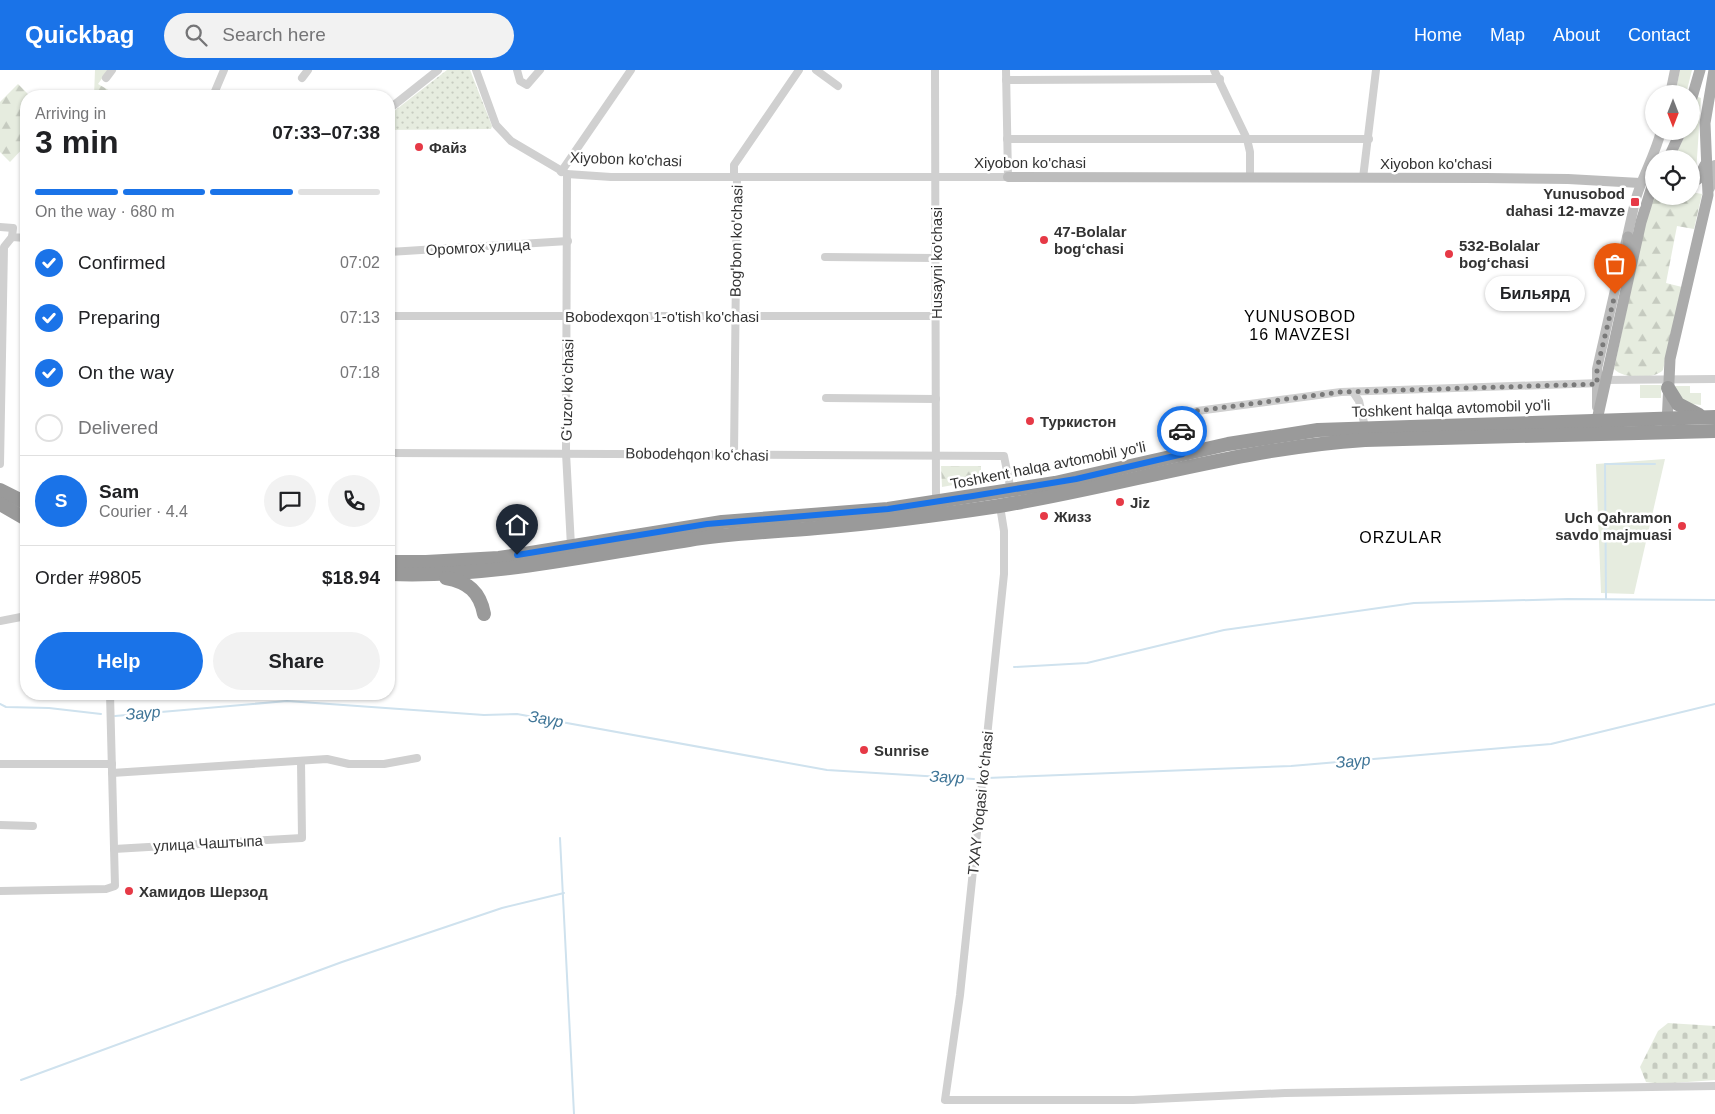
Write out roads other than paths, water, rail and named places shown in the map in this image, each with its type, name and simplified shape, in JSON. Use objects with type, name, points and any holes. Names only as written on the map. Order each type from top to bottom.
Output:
[{"type":"highway","points":[[1668,384],[1673,398],[1681,407],[1711,417]]},
{"type":"highway","name":"Toshkent halqa avtomobil yo'li","points":[[395,562],[499,558],[715,523],[908,519],[1000,506],[1295,432],[1364,427],[1597,427],[1667,425],[1711,417]]},
{"type":"highway","name":"Toshkent halqa avtomobil yo'li","points":[[1667,425],[1715,431]]},
{"type":"highway","name":"Toshkent halqa avtomobil yo'li","points":[[395,574],[433,575],[496,571],[1011,491],[1184,461],[1275,449],[1342,442],[1597,427]]},
{"type":"highway","points":[[0,490],[20,500]]},
{"type":"highway","points":[[0,504],[20,515]]},
{"type":"highway","points":[[433,575],[453,579],[470,587],[478,595],[484,614]]},
{"type":"main road","points":[[1696,85],[1700,70]]},
{"type":"main road","points":[[1667,425],[1670,359],[1712,193],[1706,113],[1714,70]]},
{"type":"main road","points":[[1700,176],[1711,170]]},
{"type":"main road","points":[[1597,427],[1600,381],[1647,205]]},
{"type":"main road","points":[[1628,237],[1631,267]]},
{"type":"street","points":[[106,78],[112,70]]},
{"type":"street","points":[[216,90],[224,70]]},
{"type":"street","points":[[302,78],[308,70]]},
{"type":"street","points":[[395,105],[438,70]]},
{"type":"street","name":"Xiyobon ko'chasi","points":[[476,70],[493,119],[502,134],[564,173],[611,177],[1568,179],[1640,183]]},
{"type":"street","points":[[517,70],[520,81],[527,85],[540,70]]},
{"type":"street","points":[[564,173],[631,70]]},
{"type":"street","name":"Bog'bon ko'chasi","points":[[734,455],[736,316],[734,165],[799,70]]},
{"type":"street","points":[[816,70],[838,86]]},
{"type":"street","name":"Husayni ko'chasi","points":[[935,70],[936,502]]},
{"type":"street","points":[[1006,70],[1008,178]]},
{"type":"street","points":[[1214,70],[1247,138],[1250,152],[1250,178]]},
{"type":"street","points":[[1363,178],[1376,70]]},
{"type":"street","points":[[1672,85],[1675,70]]},
{"type":"street","points":[[1006,80],[1220,79]]},
{"type":"street","points":[[1007,139],[1369,139]]},
{"type":"street","points":[[1600,381],[1597,369],[1640,183],[1654,156],[1658,140]]},
{"type":"street","name":"Gʻuzor koʻchasi","points":[[564,173],[568,241],[566,452],[571,546]]},
{"type":"street","points":[[0,227],[13,228],[12,237],[4,247],[0,464]]},
{"type":"street","points":[[12,237],[20,238]]},
{"type":"street","name":"Оромгох улица","points":[[395,252],[568,241]]},
{"type":"street","points":[[825,256],[935,258]]},
{"type":"street","name":"Bobodexqon 1-o'tish ko'chasi","points":[[395,316],[936,316]]},
{"type":"street","points":[[1184,461],[1182,430],[1188,416],[1194,412],[1353,392],[1600,381],[1668,384],[1715,379]]},
{"type":"street","points":[[1353,392],[1359,401],[1364,427]]},
{"type":"street","points":[[826,398],[936,399]]},
{"type":"street","name":"Bobodehqon koʻchasi","points":[[395,453],[566,452],[1004,456],[1011,491]]},
{"type":"street","name":"TXAY Yoqasi koʻchasi","points":[[1000,506],[1004,531],[1004,574],[963,965],[945,1100],[1133,1100],[1286,1093],[1715,1086]]},
{"type":"street","points":[[0,621],[20,617]]},
{"type":"street","points":[[0,891],[112,888],[115,886],[110,700]]},
{"type":"street","points":[[0,764],[112,768],[328,759],[349,764],[384,764],[417,758]]},
{"type":"street","name":"улица Чаштыпа","points":[[114,849],[302,838],[301,761]]},
{"type":"street","points":[[0,825],[33,826]]},
{"type":"waterway","points":[[1606,599],[1605,464],[1655,464]]},
{"type":"waterway","points":[[1014,667],[1087,663],[1224,630],[1414,603],[1568,599],[1715,600]]},
{"type":"waterway","name":"Заур","points":[[115,716],[287,701],[484,715],[517,714],[827,770],[974,779]]},
{"type":"waterway","name":"Заур","points":[[0,704],[6,707],[49,708],[101,714]]},
{"type":"waterway","name":"Заур","points":[[987,778],[1291,766],[1551,744],[1715,704]]},
{"type":"waterway","points":[[560,838],[574,1114]]},
{"type":"waterway","points":[[21,1080],[342,962],[502,908],[564,893]]},
{"type":"place","name":"Файз","points":[[419,147]]},
{"type":"place","name":"Yunusobod dahasi 12-mavze","points":[[1635,202]]},
{"type":"place","name":"47-Bolalar bogʻchasi","points":[[1044,240]]},
{"type":"place","name":"532-Bolalar bogʻchasi","points":[[1449,254]]},
{"type":"place","name":"Бильярд","points":[[1615,294]]},
{"type":"place","name":"Туркистон","points":[[1030,421]]},
{"type":"place","name":"Jiz","points":[[1120,502]]},
{"type":"place","name":"Жизз","points":[[1044,516]]},
{"type":"place","name":"Uch Qahramon savdo majmuasi","points":[[1682,526]]},
{"type":"place","name":"Sunrise","points":[[864,750]]},
{"type":"place","name":"Хамидов Шерзод","points":[[129,891]]},
{"type":"district","name":"YUNUSOBOD 16 MAVZESI","points":[[1300,325]]},
{"type":"district","name":"ORZULAR","points":[[1401,537]]}]
